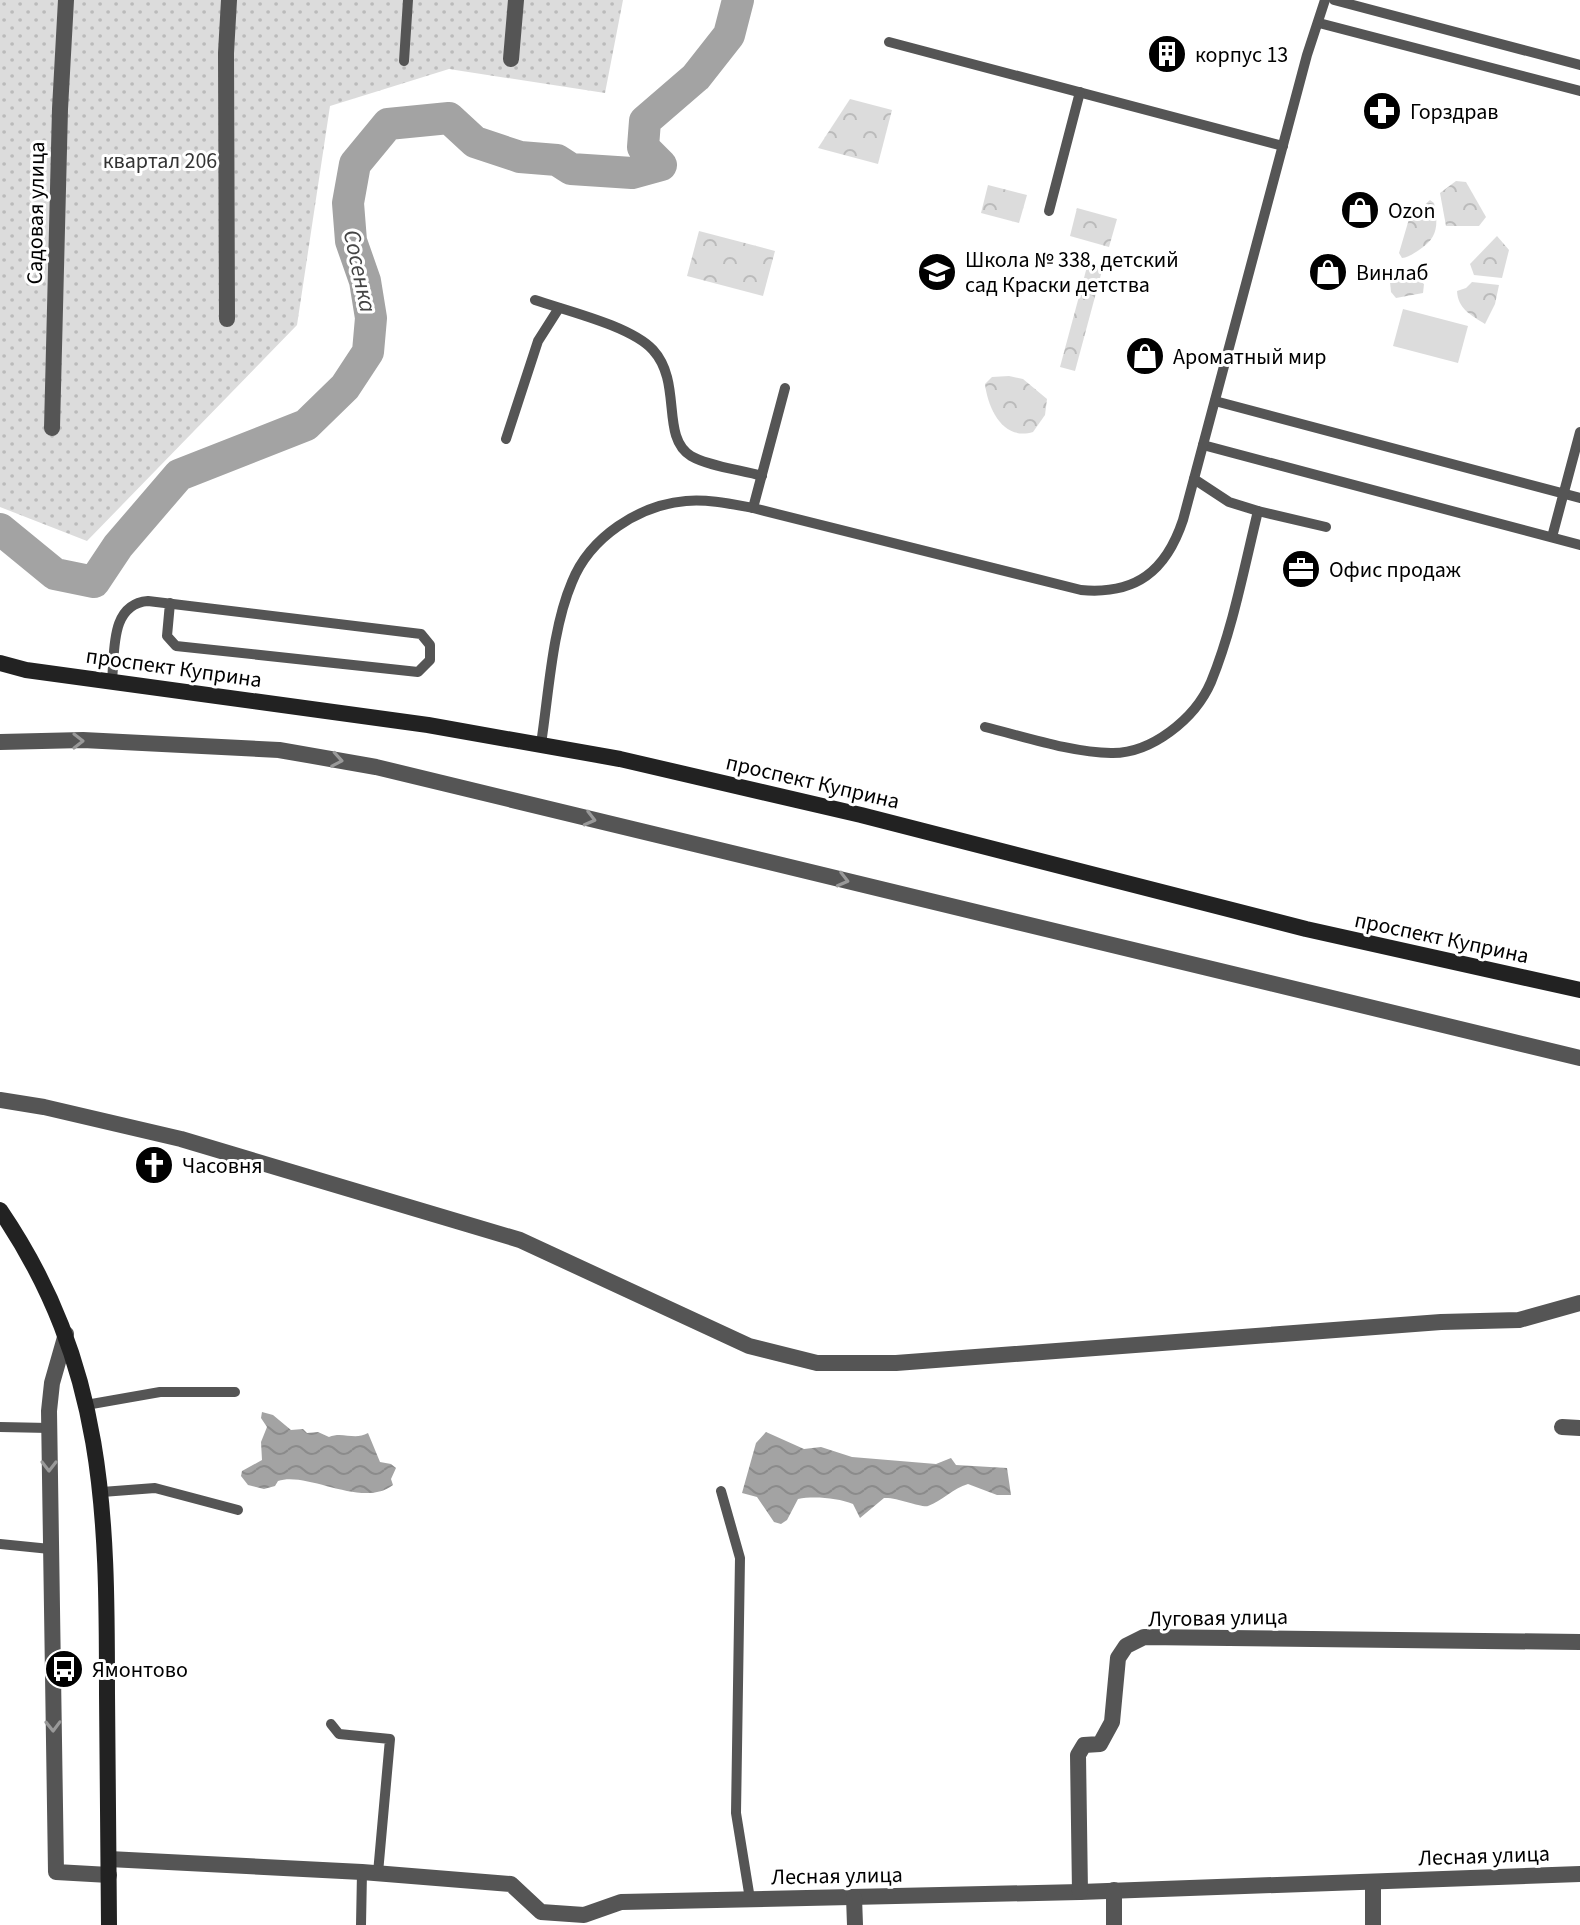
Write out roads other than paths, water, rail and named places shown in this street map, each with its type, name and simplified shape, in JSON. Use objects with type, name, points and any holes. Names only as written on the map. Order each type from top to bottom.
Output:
[{"type":"main road","name":"проспект Куприна","points":[[0,663],[26,670],[541,744],[846,811],[1306,929],[1580,990]]},
{"type":"main road","name":"проспект Куприна","points":[[0,674],[26,670]]},
{"type":"main road","points":[[0,1210],[37,1270],[66,1334],[86,1405],[102,1492],[109,1925]]},
{"type":"street","name":"Садовая улица","points":[[52,428],[60,109],[66,0]]},
{"type":"street","points":[[227,319],[226,53],[229,0]]},
{"type":"street","points":[[511,59],[516,0]]},
{"type":"street","points":[[0,742],[83,740],[264,749],[376,767],[1580,1058]]},
{"type":"street","points":[[0,1100],[44,1107],[181,1139],[520,1240],[749,1346],[817,1363],[896,1363],[1441,1322],[1519,1320],[1580,1303]]},
{"type":"street","points":[[50,1549],[49,1428],[52,1383],[66,1334]]},
{"type":"street","points":[[1562,1427],[1580,1428]]},
{"type":"street","name":"Лесная улица","points":[[50,1549],[56,1872],[109,1867],[370,1872],[511,1884],[541,1912],[584,1920],[621,1902],[1080,1892],[1580,1874]]},
{"type":"street","name":"Луговая улица","points":[[1080,1892],[1078,1755],[1084,1745],[1100,1744],[1109,1729],[1118,1658],[1126,1646],[1144,1637],[1164,1635],[1580,1642]]},
{"type":"street","points":[[1373,1882],[1373,1925]]},
{"type":"street","points":[[1114,1890],[1114,1925]]},
{"type":"street","points":[[854,1897],[855,1925]]},
{"type":"lane","points":[[404,61],[408,0]]},
{"type":"lane","points":[[541,744],[562,613],[572,580],[596,544],[628,519],[662,505],[703,500],[753,508],[1081,590],[1100,591],[1136,582],[1165,559],[1174,545],[1194,479],[1307,55],[1325,0]]},
{"type":"lane","points":[[1334,0],[1580,65]]},
{"type":"lane","points":[[1319,23],[1580,91]]},
{"type":"lane","points":[[889,42],[1283,146]]},
{"type":"lane","points":[[1049,211],[1080,92]]},
{"type":"lane","points":[[535,300],[635,335],[655,352],[668,374],[676,439],[689,455],[762,476]]},
{"type":"lane","points":[[506,439],[538,341],[559,308]]},
{"type":"lane","points":[[753,508],[785,388]]},
{"type":"lane","points":[[1215,401],[1580,498]]},
{"type":"lane","points":[[1552,537],[1580,432]]},
{"type":"lane","points":[[1203,445],[1580,545]]},
{"type":"lane","points":[[1194,479],[1229,502],[1326,527]]},
{"type":"lane","points":[[985,727],[1096,753],[1128,752],[1158,740],[1188,715],[1210,683],[1233,612],[1258,511]]},
{"type":"lane","points":[[112,680],[119,618],[127,608],[140,601],[170,603],[421,634],[430,645],[430,660],[418,672],[176,646],[167,636],[170,603]]},
{"type":"lane","points":[[86,1405],[160,1392],[235,1392]]},
{"type":"lane","points":[[0,1427],[49,1428]]},
{"type":"lane","points":[[102,1492],[155,1488],[238,1510]]},
{"type":"lane","points":[[721,1491],[740,1558],[736,1813],[750,1899]]},
{"type":"lane","points":[[0,1544],[50,1549]]},
{"type":"lane","points":[[331,1724],[339,1734],[390,1739],[361,1925]]},
{"type":"water","points":[[262,1412],[273,1415],[291,1430],[303,1429],[307,1433],[318,1432],[329,1437],[368,1433],[380,1462],[396,1468],[391,1479],[393,1485],[366,1493],[290,1479],[278,1481],[275,1486],[264,1489],[248,1485],[241,1476],[242,1471],[262,1460],[261,1442],[267,1427],[261,1418]]},
{"type":"water","points":[[766,1432],[804,1449],[821,1447],[852,1457],[936,1464],[951,1458],[956,1465],[1007,1468],[1011,1495],[997,1495],[968,1484],[928,1506],[884,1498],[860,1518],[853,1504],[833,1499],[804,1498],[798,1499],[787,1520],[781,1524],[774,1522],[757,1497],[742,1493],[756,1443]]},
{"type":"waterway","name":"Сосенка","points":[[0,529],[55,574],[94,582],[118,546],[179,475],[306,425],[345,387],[368,352],[371,318],[365,281],[351,241],[348,203],[355,164],[388,124],[449,118],[475,142],[520,157],[557,160],[571,169],[632,173],[661,165],[643,147],[645,121],[696,77],[729,35],[738,0]]},
{"type":"place","name":"корпус 13","points":[[1167,54]]},
{"type":"place","name":"Горздрав","points":[[1382,111]]},
{"type":"place","name":"Ozon","points":[[1360,210]]},
{"type":"place","name":"Школа № 338, детский сад Краски детства","points":[[937,272]]},
{"type":"place","name":"Винлаб","points":[[1328,272]]},
{"type":"place","name":"Ароматный мир","points":[[1145,356]]},
{"type":"place","name":"Офис продаж","points":[[1301,569]]},
{"type":"place","name":"Часовня","points":[[154,1165]]},
{"type":"place","name":"Ямонтово","points":[[64,1669]]},
{"type":"park label","name":"квартал 206","points":[[160,160]]}]
